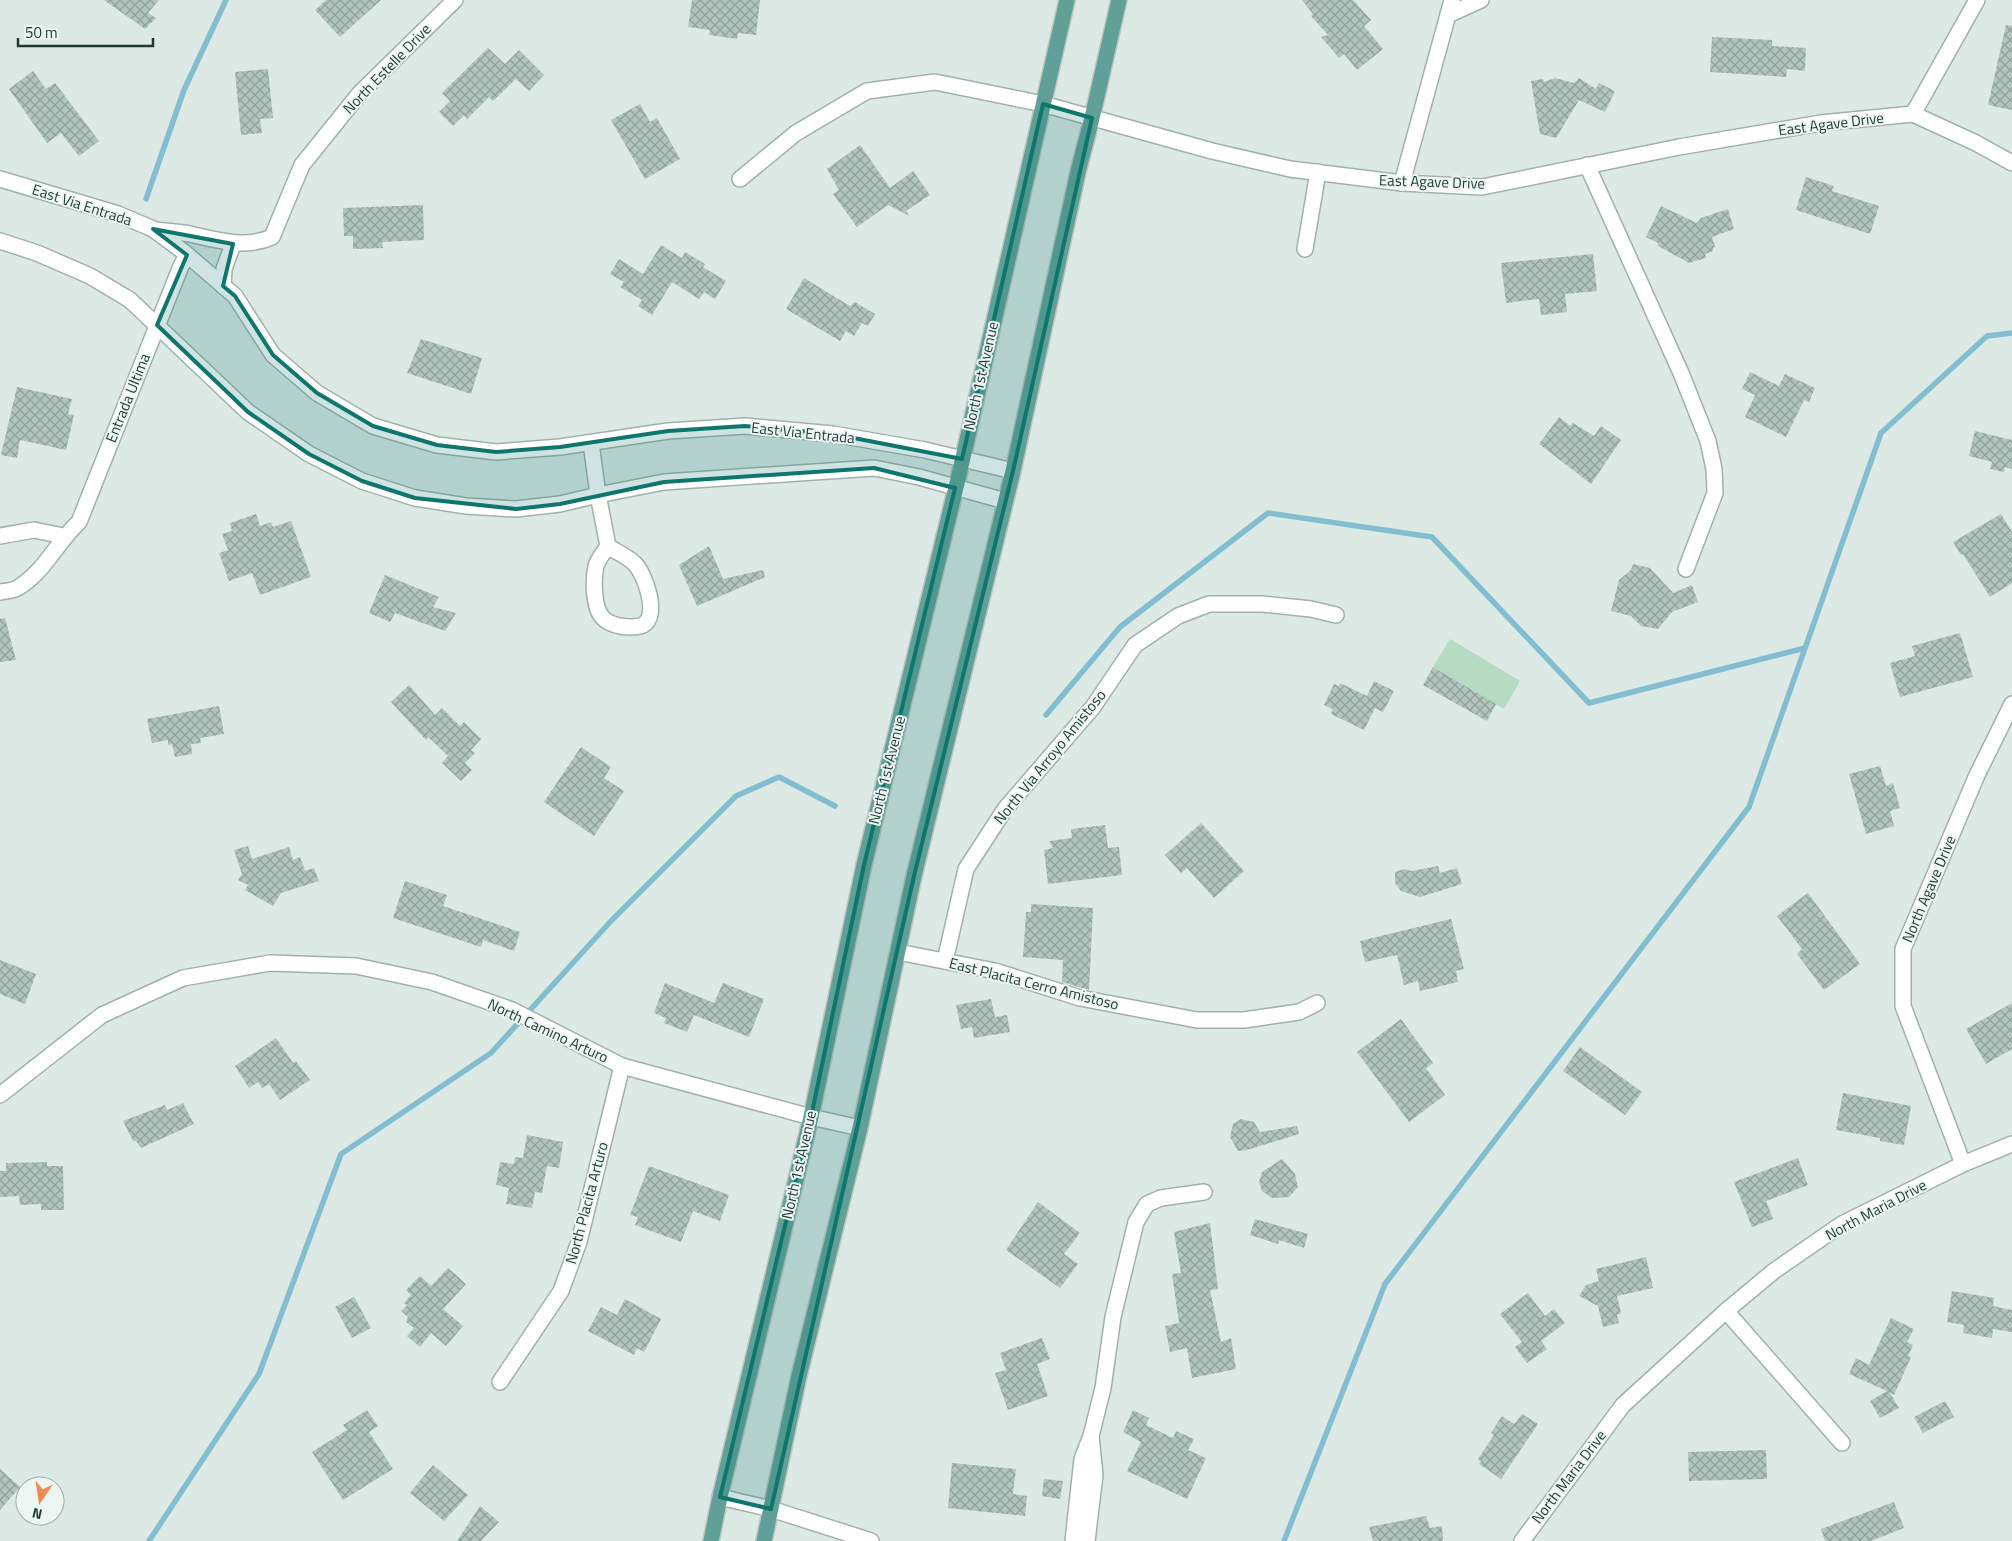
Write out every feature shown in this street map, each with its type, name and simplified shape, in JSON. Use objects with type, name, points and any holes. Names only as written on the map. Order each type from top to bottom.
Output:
[{"type":"main road","name":"North 1st Avenue","points":[[711,1541],[811,1117],[864,865],[956,488],[1068,0]]},
{"type":"main road","points":[[764,1541],[800,1376],[860,1128],[914,876],[1013,471],[1078,172],[1119,0]]},
{"type":"street","name":"North Estelle Drive","points":[[153,230],[186,234],[233,244],[263,241],[272,238],[302,165],[360,93],[455,0]]},
{"type":"street","points":[[1402,183],[1452,0]]},
{"type":"street","points":[[1448,15],[1480,0]]},
{"type":"street","points":[[1977,0],[1913,114],[1976,143],[2012,163]]},
{"type":"street","name":"East Agave Drive","points":[[740,179],[796,133],[867,91],[936,82],[1043,104],[1212,151],[1290,169],[1402,183],[1482,187],[1679,147],[1812,125],[1913,114]]},
{"type":"street","points":[[1587,165],[1681,373],[1708,441],[1714,469],[1715,493],[1686,569]]},
{"type":"street","points":[[1305,249],[1318,172]]},
{"type":"street","name":"East Via Entrada","points":[[0,179],[118,214],[153,230],[187,255],[235,296],[272,355],[317,392],[373,426],[437,446],[496,452],[560,447],[668,431],[745,426],[833,434],[925,450],[1013,471]]},
{"type":"street","name":"East Via Entrada","points":[[0,242],[37,253],[90,276],[130,300],[248,412],[309,454],[362,481],[415,498],[466,506],[516,509],[560,504],[598,494],[664,482],[874,468],[919,477],[1005,501]]},
{"type":"street","points":[[223,286],[224,269],[233,244]]},
{"type":"street","name":"Entrada Ultima","points":[[0,592],[18,588],[39,570],[53,554],[63,536],[79,522],[157,325],[187,255]]},
{"type":"street","points":[[591,443],[608,546],[597,565],[594,582],[596,601],[602,618],[629,628],[644,625],[649,618],[651,602],[646,585],[635,563],[608,546]]},
{"type":"street","points":[[0,536],[34,530],[63,536]]},
{"type":"street","name":"North Via Arroyo Amistoso","points":[[944,961],[966,869],[1005,809],[1093,707],[1135,645],[1178,616],[1209,604],[1264,604],[1311,609],[1336,615]]},
{"type":"street","name":"North Agave Drive","points":[[1963,1164],[1903,1006],[1903,949],[1977,775],[2012,704]]},
{"type":"street","name":"East Placita Cerro Amistoso","points":[[898,952],[994,971],[1080,998],[1197,1020],[1244,1020],[1299,1012],[1317,1003]]},
{"type":"street","name":"North Camino Arturo","points":[[0,1095],[102,1015],[183,978],[270,963],[356,966],[432,982],[512,1010],[622,1066],[811,1117],[860,1128]]},
{"type":"street","name":"North Placita Arturo","points":[[500,1382],[561,1291],[579,1242],[622,1066]]},
{"type":"street","name":"North Maria Drive","points":[[1522,1541],[1623,1406],[1726,1311],[1774,1271],[1842,1224],[1963,1164],[2012,1144]]},
{"type":"street","points":[[1073,1541],[1082,1460],[1091,1436],[1103,1388],[1114,1317],[1136,1222],[1147,1204],[1161,1198],[1204,1192]]},
{"type":"street","points":[[1726,1311],[1842,1443]]},
{"type":"street","points":[[1087,1541],[1096,1475],[1091,1436]]},
{"type":"street","points":[[720,1497],[771,1509],[871,1541]]},
{"type":"highlighted area","points":[[1043,104],[1092,118],[1013,471],[914,876],[771,1509],[720,1497],[811,1117],[864,865],[955,488],[874,468],[664,482],[560,504],[516,509],[415,498],[362,481],[309,454],[248,412],[157,325],[187,255],[153,229],[233,244],[223,286],[235,296],[273,355],[317,393],[373,426],[437,445],[496,452],[560,447],[668,431],[745,426],[833,434],[962,459]]},
{"type":"green space","points":[[1450,639],[1520,681],[1504,709],[1433,667]]},
{"type":"building","points":[[104,0],[159,0],[148,13],[156,18],[145,29]]},
{"type":"building","points":[[326,0],[381,0],[340,37],[315,10]]},
{"type":"building","points":[[692,0],[760,0],[756,35],[738,33],[737,39],[709,35],[710,30],[688,27]]},
{"type":"building","points":[[1302,0],[1353,0],[1371,20],[1364,26],[1383,49],[1357,70],[1344,54],[1339,58],[1321,37],[1328,35],[1311,16],[1313,14]]},
{"type":"building","points":[[2006,25],[2012,26],[2012,110],[1988,105]]},
{"type":"building","points":[[1712,37],[1772,40],[1772,46],[1806,48],[1805,71],[1787,69],[1786,77],[1710,72]]},
{"type":"building","points":[[488,48],[505,64],[519,50],[544,75],[529,91],[516,79],[493,101],[489,97],[467,119],[464,115],[453,126],[439,112],[450,101],[442,93]]},
{"type":"building","points":[[268,69],[273,118],[260,119],[262,133],[241,135],[235,72]]},
{"type":"building","points":[[33,71],[46,89],[55,83],[99,141],[79,156],[61,133],[47,143],[9,89]]},
{"type":"building","points":[[1555,78],[1574,83],[1579,78],[1596,89],[1599,83],[1615,91],[1605,112],[1579,100],[1556,138],[1540,134],[1531,81],[1543,79],[1544,82]]},
{"type":"building","points":[[640,104],[650,122],[657,118],[680,159],[645,179],[611,120]]},
{"type":"building","points":[[860,145],[890,188],[913,171],[930,195],[906,211],[910,216],[888,205],[857,227],[833,194],[839,190],[827,169]]},
{"type":"building","points":[[1806,177],[1834,186],[1832,191],[1879,206],[1870,234],[1796,210]]},
{"type":"building","points":[[423,205],[424,240],[382,242],[383,248],[353,249],[353,236],[344,236],[343,208]]},
{"type":"building","points":[[1661,206],[1697,223],[1701,218],[1728,209],[1734,229],[1712,237],[1715,247],[1713,251],[1705,254],[1706,258],[1689,263],[1646,237]]},
{"type":"building","points":[[661,245],[682,258],[685,252],[705,264],[703,267],[726,281],[715,299],[704,292],[699,299],[672,282],[652,315],[638,306],[642,300],[620,287],[624,282],[610,274],[619,259],[643,274]]},
{"type":"building","points":[[1593,254],[1597,291],[1565,294],[1567,312],[1541,315],[1539,299],[1506,303],[1501,263]]},
{"type":"building","points":[[804,278],[850,306],[855,302],[875,314],[868,326],[862,323],[854,336],[846,331],[840,341],[786,309]]},
{"type":"building","points":[[421,339],[482,358],[471,394],[407,373]]},
{"type":"building","points":[[1750,372],[1779,386],[1785,374],[1815,388],[1809,402],[1804,400],[1786,437],[1745,417],[1755,395],[1742,389]]},
{"type":"building","points":[[17,387],[72,399],[68,414],[74,415],[66,450],[20,440],[17,458],[1,455]]},
{"type":"building","points":[[1559,417],[1570,426],[1573,423],[1594,436],[1601,426],[1621,440],[1591,484],[1539,444]]},
{"type":"building","points":[[1975,431],[2012,440],[2012,469],[2005,467],[2004,472],[1990,469],[1992,462],[1969,456]]},
{"type":"building","points":[[256,514],[260,526],[271,522],[273,527],[291,521],[311,577],[260,595],[252,573],[229,581],[219,553],[228,550],[222,534],[232,531],[230,523]]},
{"type":"building","points":[[2001,514],[2012,532],[2012,583],[1990,597],[1963,554],[1961,555],[1953,542]]},
{"type":"building","points":[[709,546],[723,579],[763,570],[765,577],[697,606],[679,565]]},
{"type":"building","points":[[1633,564],[1650,568],[1673,593],[1692,585],[1698,602],[1672,612],[1658,629],[1641,626],[1631,616],[1611,611],[1619,580],[1631,570]]},
{"type":"building","points":[[385,575],[439,597],[433,607],[456,613],[445,631],[395,613],[390,622],[369,613]]},
{"type":"building","points":[[5,618],[16,660],[0,662],[0,619]]},
{"type":"building","points":[[1960,633],[1973,677],[1900,697],[1890,663],[1915,656],[1912,646]]},
{"type":"building","points":[[1433,667],[1496,704],[1487,721],[1423,685]]},
{"type":"building","points":[[1374,681],[1394,691],[1383,712],[1375,708],[1364,730],[1331,714],[1333,709],[1324,705],[1334,684],[1339,686],[1340,683],[1367,696]]},
{"type":"building","points":[[409,685],[435,715],[442,708],[460,726],[464,722],[481,739],[471,750],[475,753],[465,763],[472,770],[461,781],[442,763],[448,756],[428,737],[426,740],[391,702]]},
{"type":"building","points":[[219,706],[224,734],[200,738],[201,743],[191,744],[192,754],[175,757],[172,744],[168,745],[168,740],[152,743],[147,719]]},
{"type":"building","points":[[581,747],[611,767],[604,778],[624,791],[594,836],[544,802]]},
{"type":"building","points":[[1880,766],[1886,786],[1893,783],[1900,808],[1890,811],[1894,826],[1866,834],[1849,774]]},
{"type":"building","points":[[1201,823],[1244,871],[1214,898],[1187,868],[1181,873],[1165,855]]},
{"type":"building","points":[[1105,825],[1108,848],[1119,847],[1122,875],[1048,884],[1044,850],[1053,848],[1049,841],[1072,838],[1071,829]]},
{"type":"building","points":[[248,846],[252,859],[289,847],[293,860],[300,857],[305,871],[314,868],[319,881],[281,893],[273,906],[245,890],[248,885],[238,880],[242,874],[234,850]]},
{"type":"building","points":[[1438,866],[1440,873],[1457,868],[1462,884],[1420,897],[1401,891],[1395,883],[1395,872],[1404,869],[1412,871]]},
{"type":"building","points":[[405,881],[447,895],[443,906],[520,932],[514,951],[483,940],[481,947],[393,918]]},
{"type":"building","points":[[1808,893],[1860,964],[1824,990],[1797,954],[1802,949],[1777,916]]},
{"type":"building","points":[[1031,904],[1093,908],[1089,990],[1062,982],[1063,960],[1023,957],[1026,912],[1031,912]]},
{"type":"building","points":[[1451,919],[1464,969],[1456,971],[1458,982],[1420,991],[1418,981],[1404,985],[1397,955],[1365,962],[1360,941]]},
{"type":"building","points":[[0,960],[36,974],[25,1004],[0,994]]},
{"type":"building","points":[[665,983],[714,1003],[723,983],[764,999],[749,1037],[694,1015],[687,1032],[664,1023],[666,1018],[654,1013]]},
{"type":"building","points":[[991,999],[995,1017],[1007,1015],[1010,1032],[974,1038],[972,1027],[961,1029],[956,1005]]},
{"type":"building","points":[[2012,1003],[2012,1049],[1986,1064],[1966,1029]]},
{"type":"building","points":[[1401,1019],[1433,1063],[1426,1068],[1445,1095],[1409,1122],[1357,1052]]},
{"type":"building","points":[[276,1038],[293,1063],[296,1061],[310,1080],[280,1100],[269,1084],[262,1088],[258,1082],[249,1088],[235,1066]]},
{"type":"building","points":[[1580,1047],[1642,1092],[1625,1115],[1563,1071]]},
{"type":"building","points":[[1843,1093],[1911,1106],[1904,1145],[1880,1141],[1880,1138],[1836,1130]]},
{"type":"building","points":[[183,1103],[194,1124],[141,1148],[136,1141],[133,1141],[123,1121],[165,1105],[167,1110]]},
{"type":"building","points":[[1241,1119],[1254,1122],[1260,1132],[1297,1126],[1299,1134],[1238,1151],[1230,1137],[1233,1124]]},
{"type":"building","points":[[527,1135],[563,1142],[559,1168],[547,1166],[542,1193],[535,1192],[532,1208],[506,1204],[509,1188],[496,1185],[500,1162],[514,1164],[515,1157],[523,1158]]},
{"type":"building","points":[[1798,1158],[1808,1185],[1766,1201],[1773,1219],[1752,1227],[1734,1182]]},
{"type":"building","points":[[1282,1159],[1295,1174],[1298,1187],[1289,1197],[1272,1198],[1262,1191],[1259,1182],[1262,1172]]},
{"type":"building","points":[[47,1162],[47,1166],[63,1166],[64,1210],[41,1210],[41,1204],[20,1205],[19,1196],[0,1197],[0,1171],[6,1171],[6,1163]]},
{"type":"building","points":[[649,1166],[729,1195],[720,1221],[693,1211],[681,1242],[635,1225],[638,1217],[630,1215]]},
{"type":"building","points":[[1038,1202],[1080,1233],[1064,1254],[1078,1264],[1060,1288],[1006,1250]]},
{"type":"building","points":[[1255,1219],[1308,1234],[1304,1248],[1279,1240],[1278,1244],[1250,1235]]},
{"type":"building","points":[[1210,1223],[1218,1289],[1210,1290],[1221,1342],[1231,1338],[1236,1369],[1192,1378],[1187,1348],[1170,1352],[1165,1326],[1179,1323],[1172,1274],[1181,1273],[1174,1232]]},
{"type":"building","points":[[1646,1257],[1653,1288],[1617,1296],[1621,1313],[1617,1315],[1619,1323],[1603,1327],[1598,1306],[1579,1296],[1586,1285],[1599,1281],[1596,1269]]},
{"type":"building","points":[[448,1268],[466,1284],[443,1309],[463,1326],[446,1346],[431,1333],[420,1347],[407,1336],[414,1328],[406,1322],[408,1317],[401,1311],[407,1305],[404,1303],[411,1295],[406,1290],[420,1276],[431,1286]]},
{"type":"building","points":[[1952,1291],[1994,1298],[1993,1306],[2012,1310],[2012,1332],[1993,1329],[1992,1338],[1963,1333],[1964,1325],[1947,1322]]},
{"type":"building","points":[[1528,1293],[1545,1316],[1554,1309],[1565,1323],[1541,1341],[1547,1349],[1527,1363],[1515,1347],[1522,1342],[1500,1314]]},
{"type":"building","points":[[354,1297],[371,1328],[352,1338],[335,1307]]},
{"type":"building","points":[[625,1299],[661,1319],[644,1352],[637,1348],[634,1355],[588,1331],[601,1307],[617,1315]]},
{"type":"building","points":[[1891,1318],[1914,1329],[1907,1342],[1913,1345],[1908,1356],[1911,1357],[1894,1395],[1890,1393],[1899,1408],[1880,1418],[1870,1401],[1887,1391],[1849,1374],[1856,1358],[1869,1365]]},
{"type":"building","points":[[1042,1338],[1050,1359],[1037,1364],[1048,1396],[1008,1410],[995,1373],[1006,1370],[1000,1353]]},
{"type":"building","points":[[1945,1401],[1954,1417],[1923,1433],[1914,1417]]},
{"type":"building","points":[[367,1410],[378,1426],[369,1432],[393,1469],[343,1500],[312,1452],[347,1430],[343,1425]]},
{"type":"building","points":[[1133,1410],[1149,1418],[1146,1425],[1173,1438],[1176,1431],[1194,1439],[1188,1450],[1206,1458],[1187,1499],[1127,1471],[1141,1442],[1123,1432]]},
{"type":"building","points":[[1522,1414],[1538,1424],[1501,1479],[1479,1464],[1481,1461],[1478,1459],[1494,1435],[1491,1433],[1502,1416],[1514,1424]]},
{"type":"building","points":[[1766,1450],[1767,1479],[1689,1481],[1688,1452]]},
{"type":"building","points":[[952,1463],[1016,1469],[1013,1494],[1027,1496],[1025,1516],[948,1508]]},
{"type":"building","points":[[433,1465],[468,1495],[444,1521],[410,1493]]},
{"type":"building","points":[[0,1469],[15,1482],[15,1493],[0,1510]]},
{"type":"building","points":[[1044,1479],[1063,1481],[1060,1499],[1042,1496]]},
{"type":"building","points":[[1894,1502],[1904,1528],[1871,1541],[1825,1541],[1821,1529]]},
{"type":"building","points":[[480,1506],[499,1522],[481,1541],[457,1541]]},
{"type":"building","points":[[1426,1516],[1430,1528],[1442,1526],[1443,1541],[1373,1541],[1369,1527]]},
{"type":"waterway","points":[[146,199],[184,90],[226,0]]},
{"type":"waterway","points":[[1284,1541],[1385,1284],[1749,807],[1881,433],[1987,336],[2012,333]]},
{"type":"waterway","points":[[1046,715],[1120,627],[1268,513],[1432,537],[1589,703],[1805,648]]},
{"type":"waterway","points":[[149,1541],[259,1374],[341,1154],[491,1053],[611,921],[736,796],[779,777],[835,806]]}]
